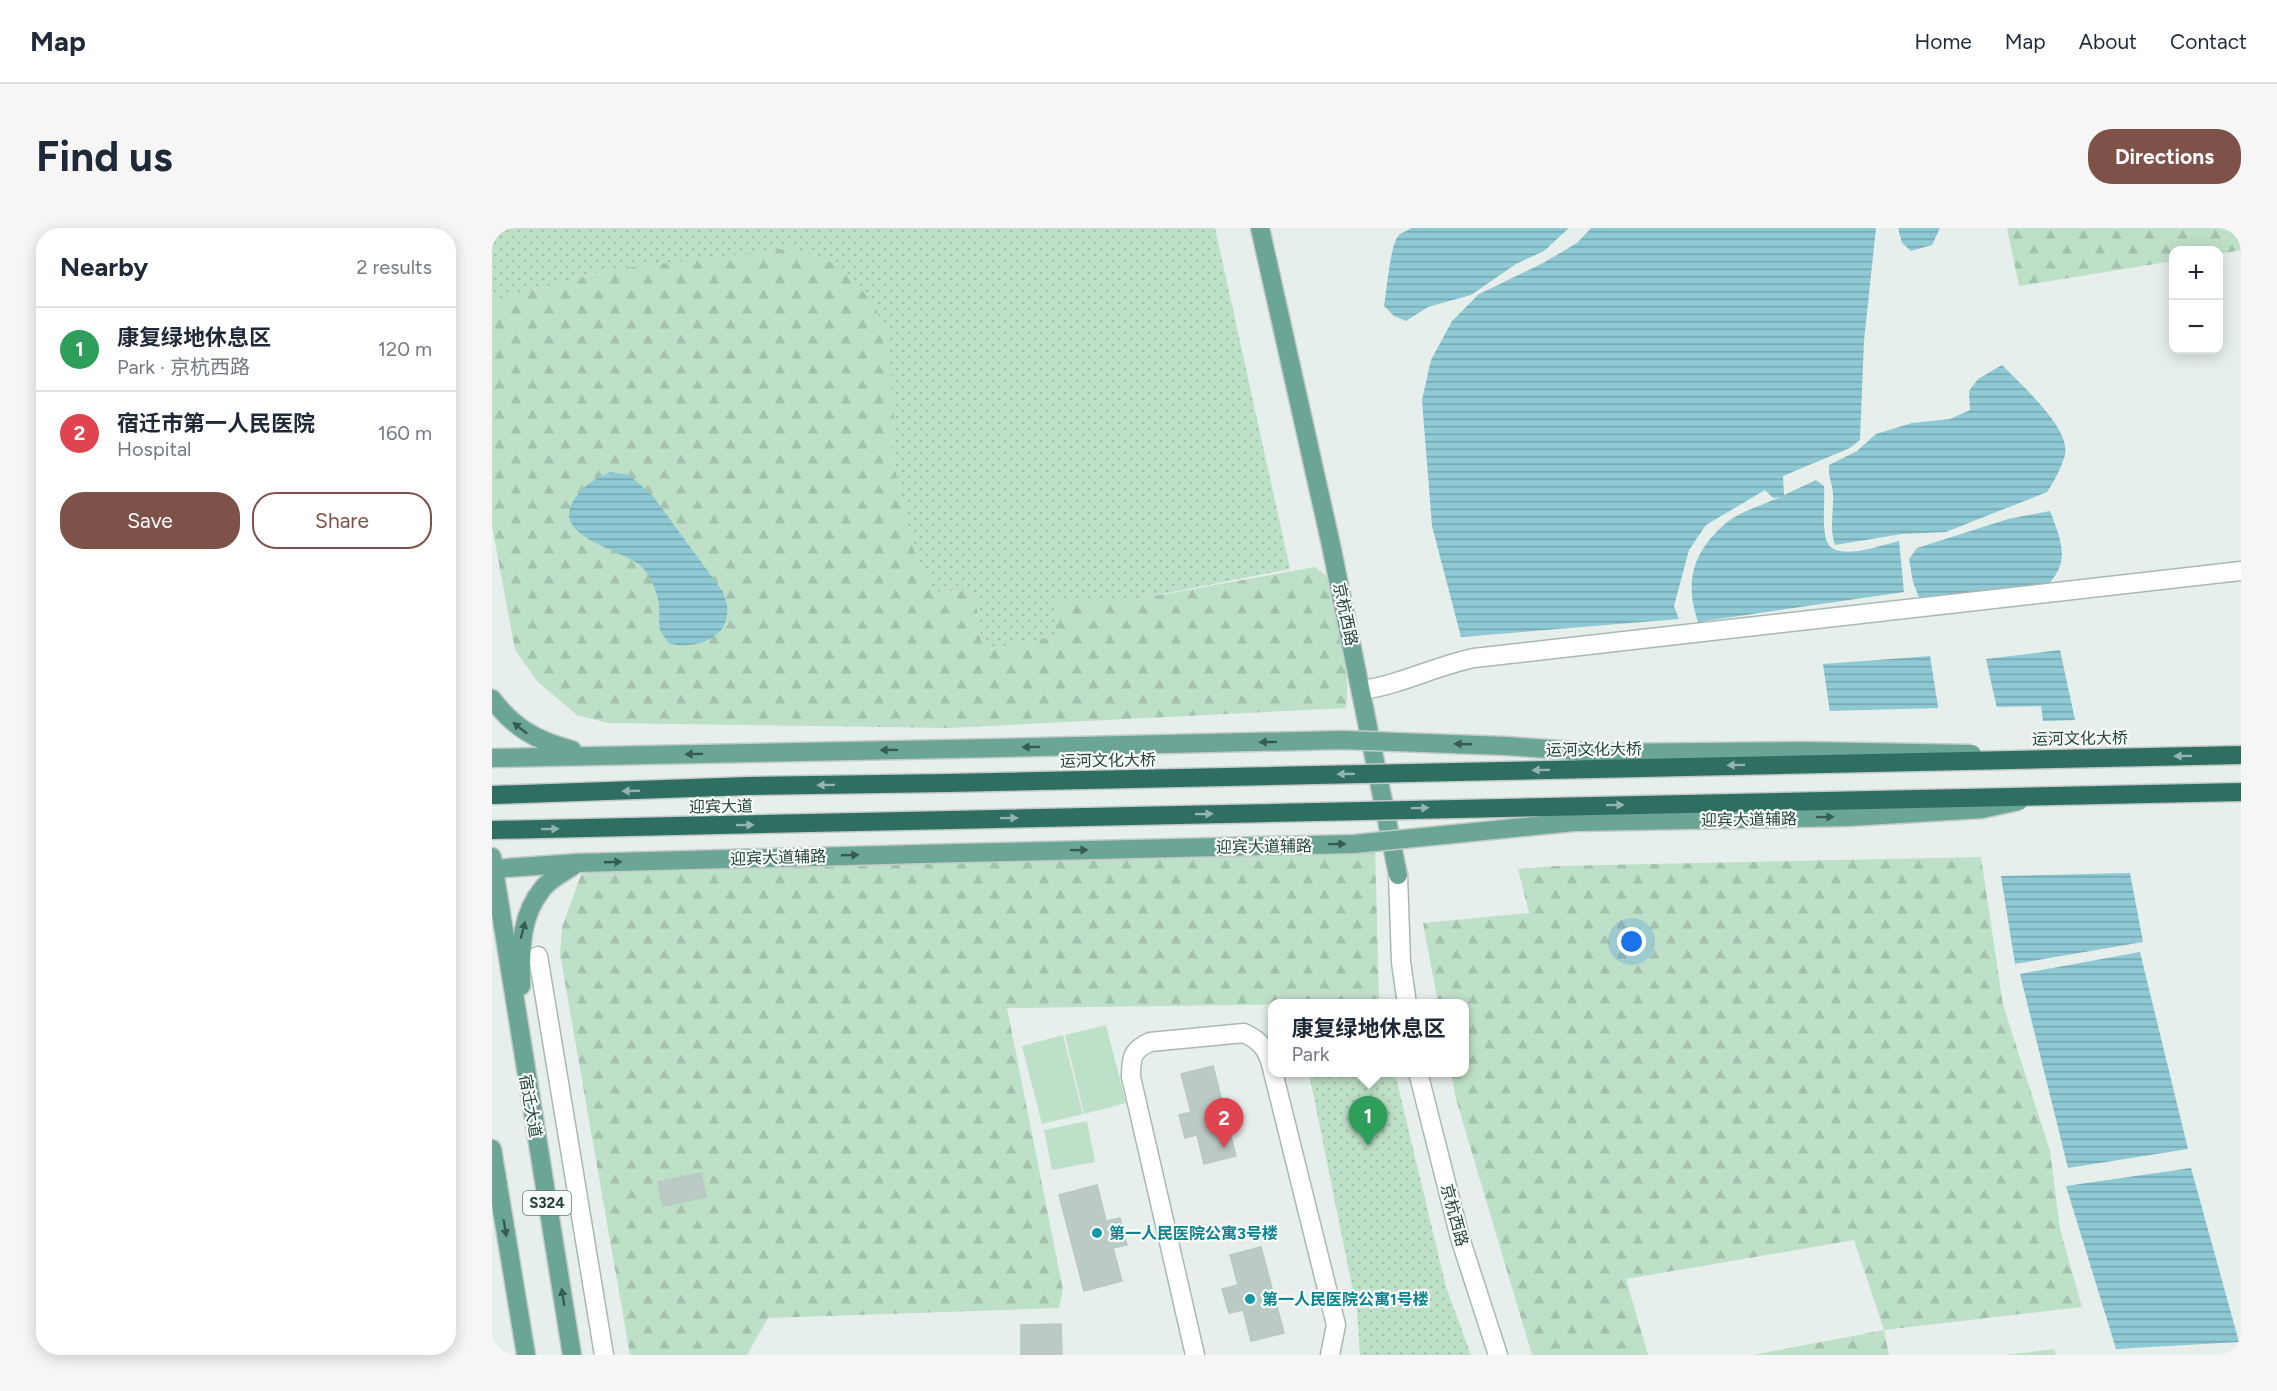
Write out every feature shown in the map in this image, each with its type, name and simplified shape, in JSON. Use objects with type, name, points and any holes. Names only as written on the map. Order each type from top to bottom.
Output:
[{"type":"highway","name":"运河文化大桥","points":[[948,783],[2241,755]]},
{"type":"highway","name":"迎宾大道","points":[[492,795],[749,786],[948,783]]},
{"type":"highway","points":[[2034,798],[2241,792]]},
{"type":"highway","name":"迎宾大道","points":[[492,831],[2034,798]]},
{"type":"main road","name":"京杭西路","points":[[1260,228],[1362,690],[1398,875]]},
{"type":"main road","points":[[492,699],[507,719],[532,737],[594,756]]},
{"type":"main road","points":[[492,758],[1342,740],[1506,746],[1603,753],[1925,751],[2025,758]]},
{"type":"main road","name":"迎宾大道辅路","points":[[493,865],[1354,844],[1574,822],[1848,817],[1982,809],[2034,798]]},
{"type":"main road","points":[[522,1051],[520,940],[528,912],[544,887],[577,863]]},
{"type":"main road","name":"宿迁大道","points":[[493,865],[572,1355]]},
{"type":"main road","name":"S324","points":[[492,1149],[526,1355]]},
{"type":"street","points":[[1362,690],[1387,687],[1440,665],[1474,658],[2241,571]]},
{"type":"street","name":"京杭西路","points":[[1398,875],[1401,962],[1406,999]]},
{"type":"street","points":[[538,956],[604,1355]]},
{"type":"street","points":[[1195,1355],[1131,1077],[1131,1058],[1137,1048],[1150,1042],[1244,1033],[1259,1040],[1268,1053]]},
{"type":"street","points":[[1274,1077],[1336,1325],[1330,1355]]},
{"type":"street","name":"京杭西路","points":[[1420,1077],[1460,1238],[1498,1355]]},
{"type":"green space","points":[[492,228],[1215,228],[1290,569],[1126,601],[1053,601],[1058,636],[983,650],[974,591],[935,592],[913,548],[891,451],[894,417],[609,270],[492,301]]},
{"type":"green space","points":[[2007,228],[2241,228],[2241,250],[2223,253],[2223,246],[2169,246],[2169,262],[2019,286]]},
{"type":"green space","points":[[792,248],[816,255],[843,269],[874,304],[888,339],[894,417],[891,451],[913,548],[935,592],[974,591],[983,650],[1057,636],[1053,601],[1126,601],[1315,567],[1327,576],[1339,625],[1347,675],[1346,708],[949,728],[608,723],[577,715],[538,682],[515,650],[492,526],[492,301],[609,270]]},
{"type":"green space","points":[[1375,843],[1379,999],[1268,999],[1268,1004],[1007,1008],[1063,1290],[1059,1308],[768,1318],[747,1355],[630,1355],[560,954],[562,927],[581,875],[603,862]]},
{"type":"green space","points":[[1981,857],[2003,1005],[2050,1151],[2060,1229],[2082,1307],[1884,1330],[1854,1240],[1626,1279],[1648,1355],[1532,1355],[1456,1099],[1452,1077],[1469,1077],[1469,999],[1437,999],[1423,923],[1529,913],[1518,869],[1557,866]]},
{"type":"green space","points":[[1106,1025],[1126,1103],[1084,1114],[1065,1035]]},
{"type":"green space","points":[[1063,1035],[1083,1114],[1042,1124],[1022,1046]]},
{"type":"green space","points":[[1310,1077],[1396,1077],[1446,1287],[1471,1355],[1360,1355],[1357,1311]]},
{"type":"green space","points":[[1087,1121],[1095,1162],[1052,1170],[1044,1130]]},
{"type":"green space","points":[[1884,1330],[1889,1355],[1753,1355]]},
{"type":"green space","points":[[2054,1349],[2056,1355],[2006,1355]]},
{"type":"water","points":[[1411,228],[1569,228],[1544,251],[1516,264],[1471,295],[1428,307],[1406,321],[1394,316],[1384,306],[1393,248],[1400,234]]},
{"type":"water","points":[[1591,228],[1876,228],[1864,341],[1860,440],[1850,448],[1783,476],[1784,495],[1816,480],[1824,486],[1826,539],[1830,546],[1838,550],[1858,551],[1899,541],[1904,592],[1698,622],[1692,594],[1692,580],[1699,556],[1726,523],[1780,497],[1773,498],[1765,490],[1706,525],[1689,550],[1674,606],[1679,619],[1461,637],[1432,526],[1422,400],[1431,360],[1452,321],[1479,294],[1543,263],[1577,243]]},
{"type":"water","points":[[1898,228],[1940,228],[1932,245],[1911,251],[1902,243]]},
{"type":"water","points":[[2002,365],[2052,419],[2065,444],[2064,459],[2047,492],[1946,532],[1902,534],[1835,545],[1832,526],[1833,493],[1829,465],[1857,451],[1876,434],[1912,423],[1950,419],[1970,410],[1969,391],[1978,379]]},
{"type":"water","points":[[610,472],[629,475],[653,496],[723,592],[727,616],[724,625],[713,637],[695,644],[669,643],[659,625],[656,591],[643,568],[595,543],[573,526],[569,515],[572,503],[579,492],[588,484]]},
{"type":"water","points":[[2050,511],[2062,551],[2059,569],[2045,587],[1920,600],[1913,582],[1909,559],[1917,548],[2008,519]]},
{"type":"water","points":[[2060,650],[2089,785],[2017,798],[1986,659]]},
{"type":"water","points":[[1930,656],[1951,788],[1831,720],[1823,664]]},
{"type":"water","points":[[2130,873],[2143,942],[2015,964],[2001,876]]},
{"type":"water","points":[[2140,952],[2188,1149],[2068,1168],[2020,974]]},
{"type":"water","points":[[2191,1168],[2239,1342],[2116,1349],[2066,1186]]},
{"type":"pier","points":[[2041,706],[2043,721],[2078,720],[2092,785],[2014,799],[1994,707]]},
{"type":"pier","points":[[1941,708],[1954,789],[1831,784],[1827,711]]},
{"type":"building","points":[[1213,1066],[1236,1156],[1204,1164],[1197,1135],[1185,1138],[1179,1115],[1191,1112],[1181,1074]]},
{"type":"building","points":[[701,1173],[706,1197],[663,1206],[658,1182]]},
{"type":"building","name":"第一人民医院公寓3号楼","points":[[1097,1185],[1106,1221],[1120,1218],[1127,1245],[1113,1248],[1122,1281],[1084,1291],[1059,1195]]},
{"type":"building","name":"第一人民医院公寓1号楼","points":[[1261,1247],[1284,1333],[1251,1341],[1243,1310],[1229,1313],[1222,1289],[1238,1285],[1230,1255]]},
{"type":"building","points":[[1061,1324],[1062,1354],[1021,1355],[1021,1325]]},
{"type":"place","name":"康复绿地休息区","points":[[1368,1146]]},
{"type":"place","name":"宿迁市第一人民医院","points":[[1224,1148]]},
{"type":"place","name":"第一人民医院公寓3号楼","points":[[1097,1233]]},
{"type":"place","name":"第一人民医院公寓1号楼","points":[[1250,1299]]}]
